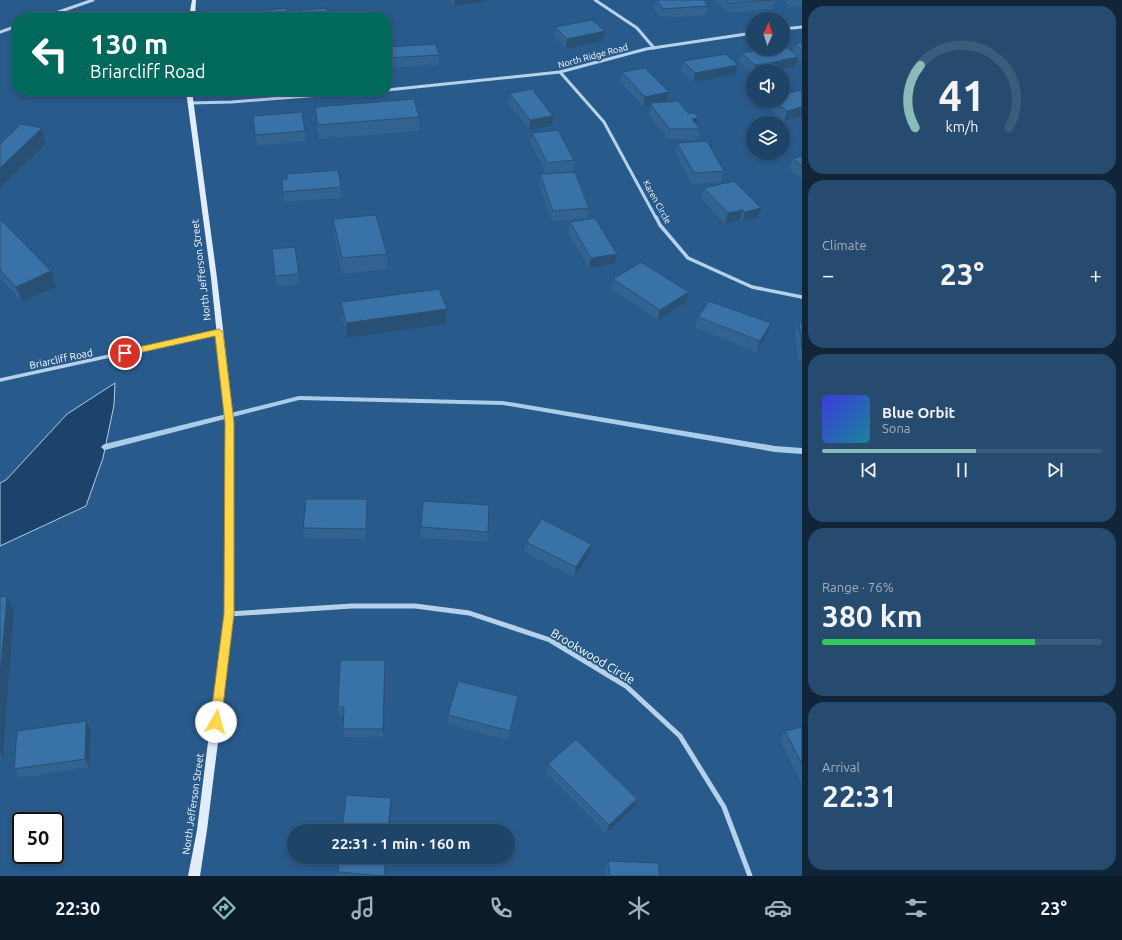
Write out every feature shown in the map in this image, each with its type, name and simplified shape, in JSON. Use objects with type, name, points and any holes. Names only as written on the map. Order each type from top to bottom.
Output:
[{"type":"main road","points":[[193,12],[194,0]]},
{"type":"main road","name":"North Jefferson Street","points":[[189,96],[214,278],[230,423],[229,614],[202,830],[194,876]]},
{"type":"street","points":[[58,12],[93,0]]},
{"type":"street","points":[[595,0],[637,28],[654,48]]},
{"type":"street","points":[[790,28],[802,27]]},
{"type":"street","points":[[0,32],[12,28]]},
{"type":"street","name":"North Ridge Road","points":[[392,89],[560,72],[654,48],[746,34]]},
{"type":"street","name":"Karen Circle","points":[[560,72],[604,122],[660,226],[688,258],[752,287],[802,297]]},
{"type":"street","points":[[190,103],[232,102],[308,96]]},
{"type":"street","name":"Briarcliff Road","points":[[0,380],[219,332]]},
{"type":"street","name":"Brookwood Circle","points":[[229,614],[352,606],[415,606],[469,613],[550,640],[626,686],[680,736],[724,806],[750,876]]},
{"type":"water","points":[[115,383],[114,405],[103,458],[86,506],[0,546],[0,483],[6,480],[67,414]]},
{"type":"building","points":[[657,0],[704,0],[708,6],[663,9]]},
{"type":"building","points":[[726,0],[773,0],[729,3]]},
{"type":"building","points":[[287,8],[287,12],[266,12],[266,10]]},
{"type":"building","points":[[327,8],[328,12],[301,12],[300,10]]},
{"type":"building","points":[[592,20],[605,31],[567,39],[555,27]]},
{"type":"building","points":[[802,43],[802,50],[795,44]]},
{"type":"building","points":[[436,44],[439,55],[392,58],[392,47]]},
{"type":"building","points":[[790,50],[798,57],[781,60],[782,61],[754,64],[742,53],[746,52],[746,56],[790,56]]},
{"type":"building","points":[[726,54],[738,65],[695,73],[683,61]]},
{"type":"building","points":[[645,68],[669,92],[645,97],[622,72]]},
{"type":"building","points":[[532,89],[553,116],[530,120],[509,93]]},
{"type":"building","points":[[802,90],[802,107],[787,111],[783,108],[790,108],[790,93]]},
{"type":"building","points":[[414,99],[419,117],[318,125],[315,107]]},
{"type":"building","points":[[678,101],[688,113],[694,113],[699,118],[692,119],[700,129],[668,129],[667,125],[653,108],[651,103]]},
{"type":"building","points":[[302,112],[305,131],[255,135],[253,116]]},
{"type":"building","points":[[21,124],[42,128],[0,168],[0,144]]},
{"type":"building","points":[[558,130],[574,160],[547,163],[532,133]]},
{"type":"building","points":[[707,141],[724,171],[694,173],[677,143]]},
{"type":"building","points":[[802,156],[802,166],[793,158]]},
{"type":"building","points":[[338,170],[341,187],[283,192],[282,179],[287,179],[287,174]]},
{"type":"building","points":[[575,172],[589,208],[553,211],[540,174]]},
{"type":"building","points":[[734,181],[761,208],[745,212],[743,210],[728,213],[704,188]]},
{"type":"building","points":[[376,215],[387,254],[342,258],[333,219]]},
{"type":"building","points":[[595,218],[617,254],[591,258],[570,222]]},
{"type":"building","points":[[0,219],[51,271],[16,287],[0,270]]},
{"type":"building","points":[[295,247],[299,274],[275,276],[272,249]]},
{"type":"building","points":[[641,262],[689,292],[660,310],[613,279]]},
{"type":"building","points":[[439,289],[447,309],[346,323],[341,302]]},
{"type":"building","points":[[709,301],[771,323],[760,341],[698,317]]},
{"type":"building","points":[[799,322],[802,322],[802,349]]},
{"type":"building","points":[[306,499],[367,499],[366,529],[303,528]]},
{"type":"building","points":[[423,501],[489,505],[488,532],[421,527]]},
{"type":"building","points":[[542,519],[591,544],[576,567],[526,542]]},
{"type":"building","points":[[7,596],[0,678],[0,597]]},
{"type":"building","points":[[340,660],[385,660],[383,729],[343,729],[344,707],[338,707]]},
{"type":"building","points":[[458,681],[518,696],[510,731],[448,715]]},
{"type":"building","points":[[86,721],[85,759],[14,769],[17,731]]},
{"type":"building","points":[[802,727],[802,764],[785,731]]},
{"type":"building","points":[[576,739],[637,799],[609,825],[548,764]]},
{"type":"building","points":[[346,795],[391,798],[389,824],[343,824]]},
{"type":"building","points":[[608,861],[658,863],[660,876],[610,876]]},
{"type":"building","points":[[339,864],[385,864],[384,876],[338,872]]},
{"type":"waterway","points":[[105,447],[299,398],[503,403],[775,449],[802,451]]},
{"type":"route","points":[[125,353],[219,332],[230,423],[229,614],[216,722]]}]
